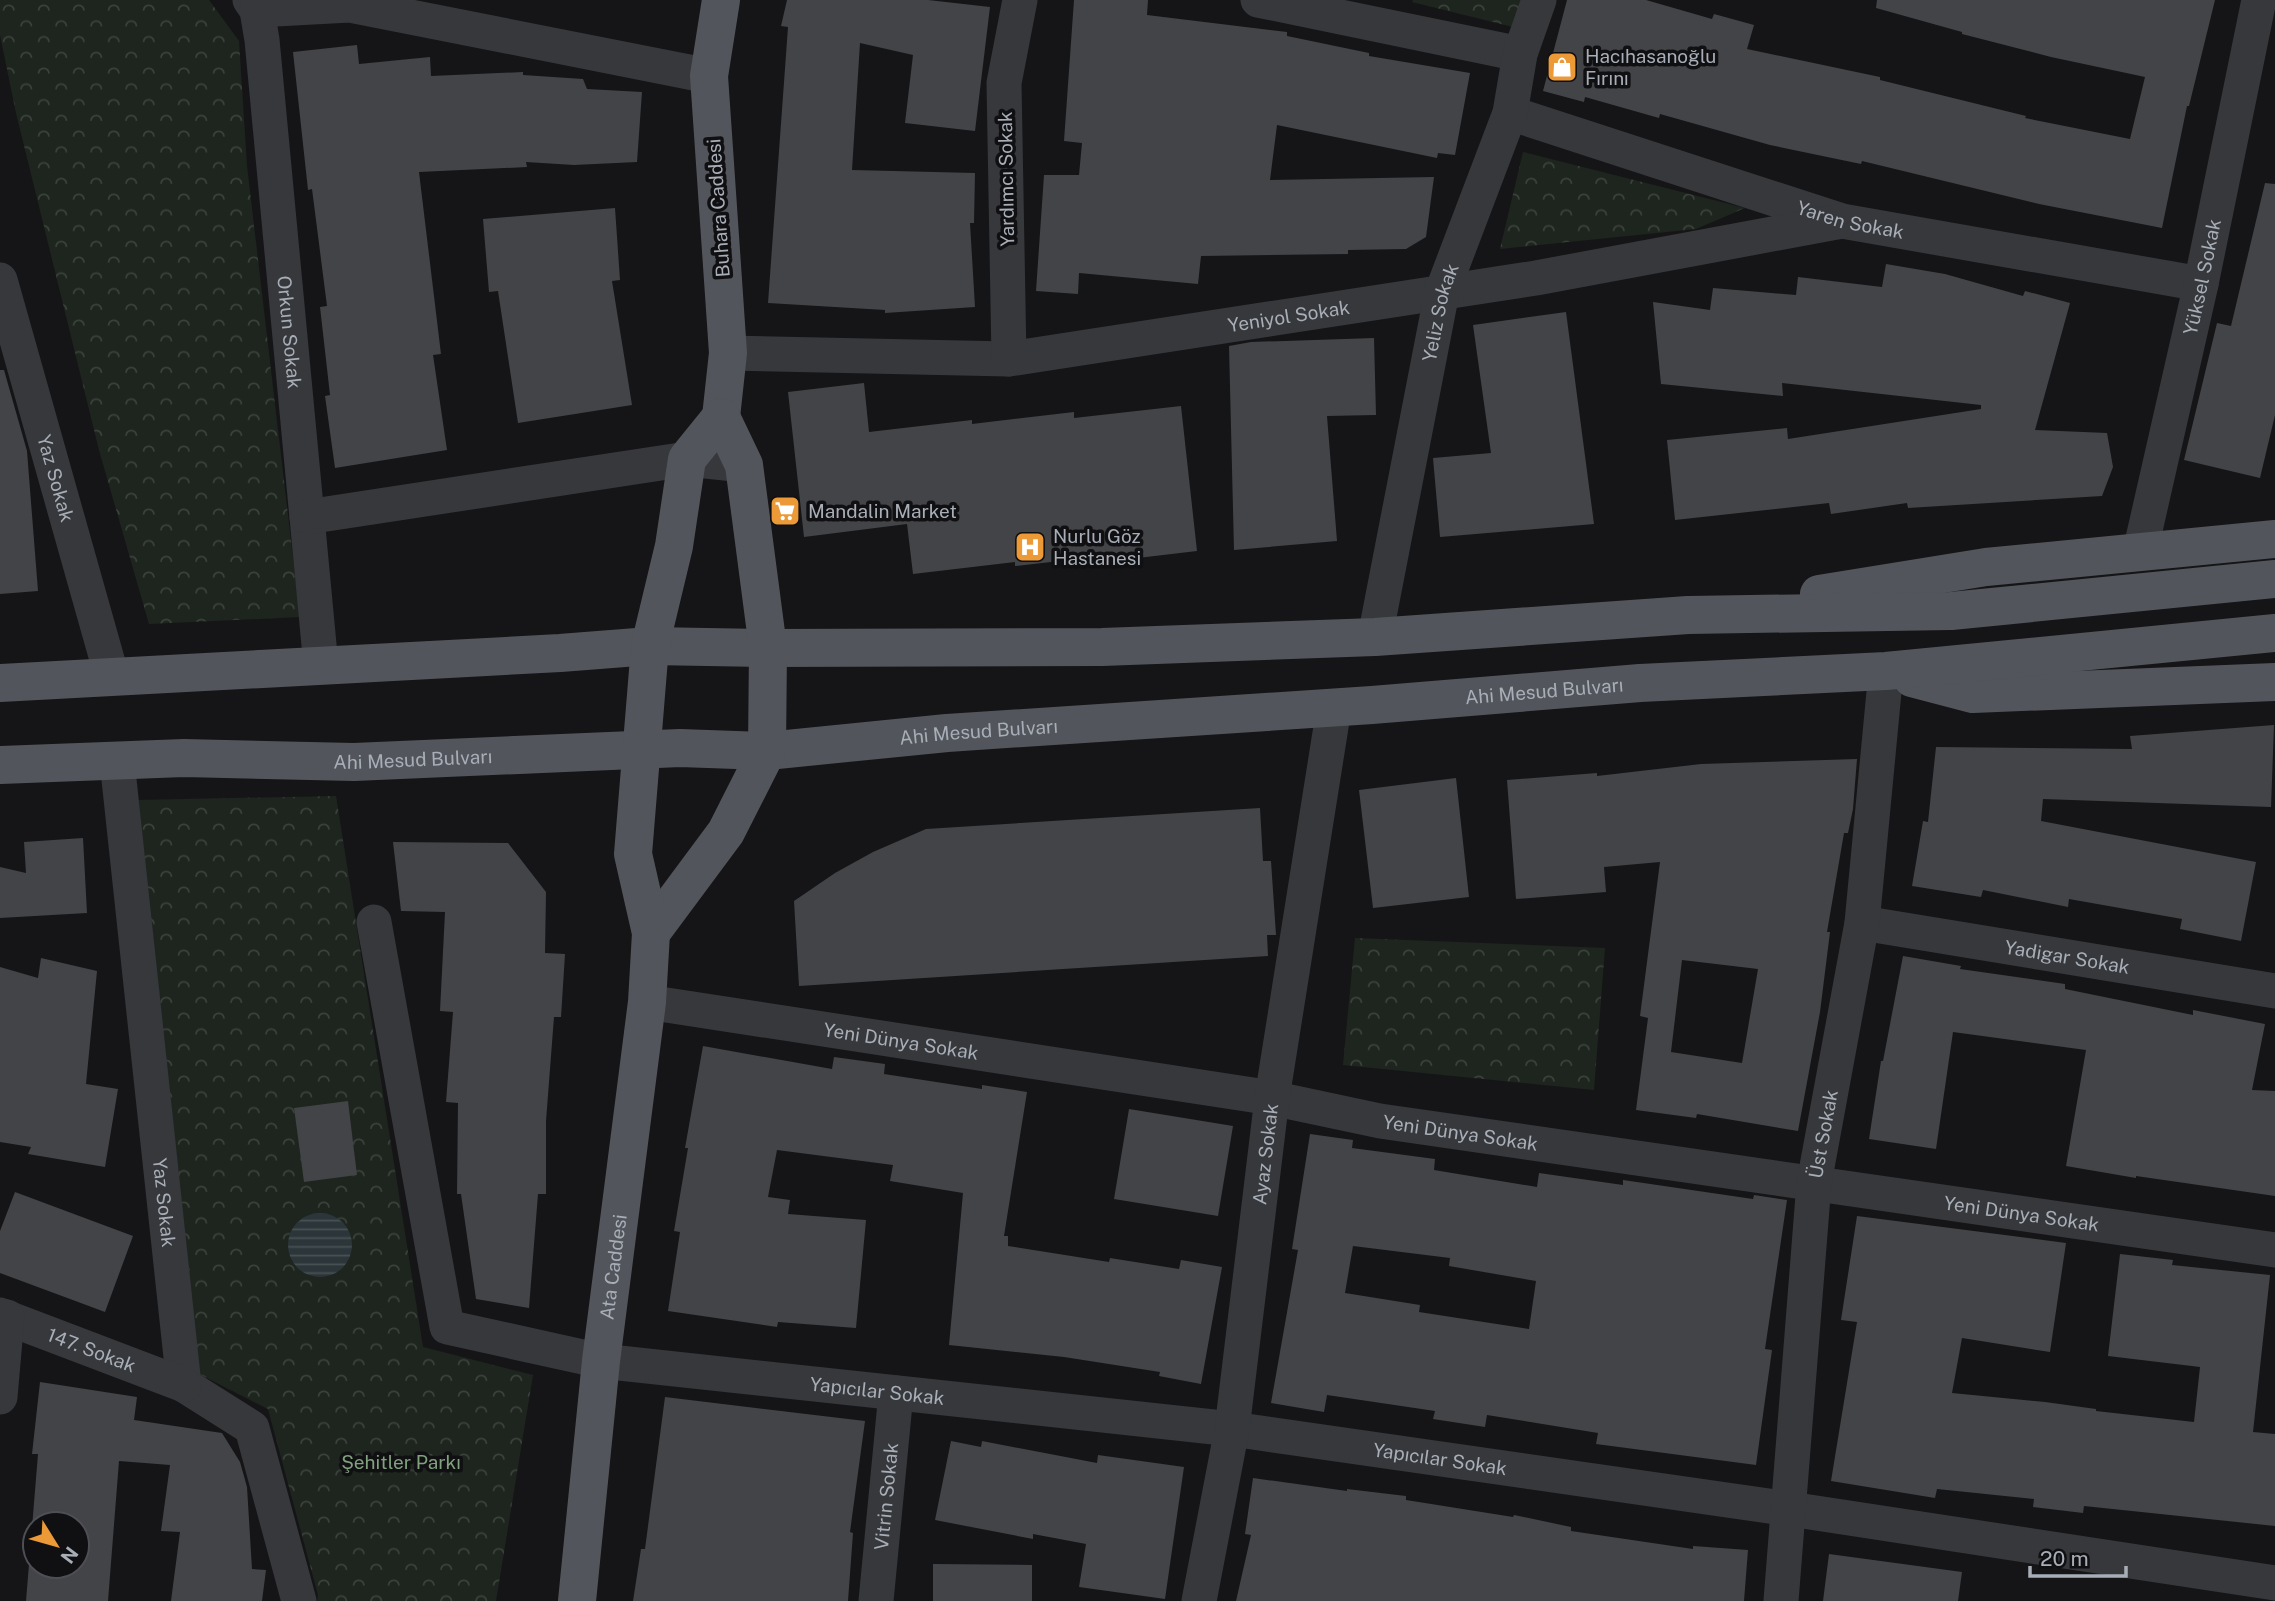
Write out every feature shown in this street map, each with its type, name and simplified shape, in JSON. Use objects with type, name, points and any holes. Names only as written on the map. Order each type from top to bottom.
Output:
[{"type":"main road","name":"Buhara Caddesi","points":[[721,0],[709,76],[728,353],[721,417]]},
{"type":"main road","points":[[651,933],[726,832],[768,751],[768,648],[744,465],[721,417],[687,459]]},
{"type":"main road","name":"Ata Caddesi","points":[[577,1601],[601,1361],[647,1002],[651,933],[633,854],[650,646],[674,547],[687,459]]},
{"type":"main road","points":[[1688,615],[1986,567],[2275,539]]},
{"type":"main road","points":[[0,683],[650,646],[1102,648],[1375,637],[1688,615],[1951,611],[2275,579]]},
{"type":"main road","name":"Ahi Mesud Bulvarı","points":[[0,765],[184,758],[354,762],[680,748],[768,751],[947,733],[1334,708],[1640,683],[1886,671],[2275,633]]},
{"type":"main road","points":[[1886,671],[1973,694],[2275,682]]},
{"type":"street","name":"Yardımcı Sokak","points":[[1009,359],[1004,83],[1020,0]]},
{"type":"street","points":[[1258,0],[1520,54]]},
{"type":"street","name":"Yeliz Sokak","points":[[1375,637],[1442,292],[1510,113],[1520,54],[1539,0]]},
{"type":"street","name":"Yüksel Sokak","points":[[2140,552],[2201,284],[2259,0]]},
{"type":"street","points":[[254,5],[350,3],[709,76]]},
{"type":"street","name":"Orkun Sokak","points":[[254,5],[262,40],[321,666]]},
{"type":"street","name":"Yaren Sokak","points":[[1510,113],[1842,221],[2201,284]]},
{"type":"street","name":"Yeniyol Sokak","points":[[728,353],[1009,359],[1536,278],[1842,221]]},
{"type":"street","name":"Yaz Sokak","points":[[0,280],[112,677]]},
{"type":"street","points":[[307,517],[687,459],[744,465]]},
{"type":"street","name":"Üst Sokak","points":[[1781,1601],[1814,1183],[1861,923],[1886,671]]},
{"type":"street","name":"Ayaz Sokak","points":[[1199,1601],[1232,1429],[1272,1098],[1334,708]]},
{"type":"street","name":"Yaz Sokak","points":[[117,761],[184,1385]]},
{"type":"street","name":"Yapıcılar Sokak","points":[[374,922],[447,1327],[601,1361],[1232,1429],[1790,1509],[2275,1583]]},
{"type":"street","name":"Yadigar Sokak","points":[[1861,923],[2275,991]]},
{"type":"street","name":"Yeni Dünya Sokak","points":[[647,1002],[1272,1098],[1380,1121],[2275,1250]]},
{"type":"street","points":[[0,1397],[3,1316]]},
{"type":"street","name":"147. Sokak","points":[[3,1316],[184,1385]]},
{"type":"street","points":[[184,1385],[252,1428],[299,1601]]},
{"type":"street","name":"Vitrin Sokak","points":[[876,1601],[896,1393]]},
{"type":"green space","points":[[0,0],[209,0],[239,41],[247,166],[300,617],[149,624],[99,450],[16,113],[0,35]]},
{"type":"green space","points":[[1524,0],[1517,28],[1412,2]]},
{"type":"green space","points":[[1523,152],[1745,208],[1696,229],[1500,249]]},
{"type":"green space","name":"Şehitler Parkı","points":[[336,796],[423,1347],[533,1375],[496,1601],[317,1601],[318,1595],[268,1409],[197,1373],[155,1000],[139,800]]},
{"type":"green space","points":[[1355,938],[1605,948],[1594,1090],[1343,1065]]},
{"type":"shaded area","points":[[314,1213],[326,1213],[343,1222],[350,1233],[350,1257],[343,1268],[326,1277],[314,1277],[302,1272],[293,1263],[288,1251],[288,1239],[293,1227],[302,1218]]},
{"type":"building","points":[[787,0],[928,0],[990,7],[975,131],[905,123],[913,55],[860,43],[852,170],[975,173],[974,223],[970,223],[975,307],[885,313],[885,310],[768,303],[788,27],[781,26]]},
{"type":"building","points":[[1074,0],[1148,0],[1147,15],[1287,32],[1287,36],[1369,53],[1369,56],[1470,73],[1455,155],[1438,153],[1437,158],[1277,125],[1270,180],[1434,177],[1426,237],[1406,249],[1348,250],[1348,254],[1201,256],[1198,284],[1079,273],[1078,294],[1036,291],[1044,175],[1079,175],[1082,143],[1064,141]]},
{"type":"building","points":[[1567,0],[1646,0],[1712,19],[1714,14],[1754,25],[1747,49],[1880,77],[1880,80],[2026,116],[2025,118],[2130,139],[2145,77],[1962,34],[1876,8],[1877,0],[2215,0],[2187,106],[2162,228],[2039,204],[1862,161],[1861,164],[1770,145],[1660,114],[1659,118],[1585,97],[1584,102],[1543,91]]},
{"type":"building","points":[[357,45],[359,64],[430,57],[431,76],[523,72],[523,75],[583,79],[587,89],[642,92],[637,162],[574,165],[526,162],[527,167],[419,172],[441,354],[433,355],[447,450],[335,468],[325,396],[330,395],[320,307],[327,306],[312,189],[308,190],[293,52]]},
{"type":"building","points":[[2265,183],[2275,184],[2275,415],[2260,478],[2184,460],[2217,323],[2231,326]]},
{"type":"building","points":[[615,208],[620,280],[612,281],[632,405],[518,423],[498,291],[489,292],[483,219]]},
{"type":"building","points":[[1886,264],[1945,274],[2023,296],[2025,291],[2070,303],[2035,430],[2107,433],[2113,467],[2102,496],[1908,508],[1907,503],[1831,514],[1829,503],[1675,520],[1667,440],[1787,428],[1788,439],[1981,409],[1981,405],[1782,383],[1783,396],[1661,384],[1653,302],[1710,310],[1713,288],[1796,295],[1798,277],[1882,287]]},
{"type":"building","points":[[1566,312],[1594,524],[1440,537],[1433,458],[1491,453],[1473,325]]},
{"type":"building","points":[[1374,338],[1376,415],[1327,416],[1337,541],[1234,550],[1229,346],[1251,342]]},
{"type":"building","points":[[0,370],[4,370],[27,451],[38,591],[0,594]]},
{"type":"building","points":[[864,383],[869,432],[972,420],[972,424],[1074,412],[1074,418],[1181,406],[1197,551],[1121,560],[1121,554],[1015,566],[1015,562],[913,574],[907,524],[804,537],[788,392]]},
{"type":"building","points":[[2274,725],[2271,807],[2043,799],[2041,821],[2256,862],[2241,941],[2180,929],[2182,919],[2069,899],[2068,907],[1983,890],[1981,897],[1912,886],[1923,821],[1928,822],[1936,747],[2132,749],[2130,736]]},
{"type":"building","points":[[1857,759],[1853,809],[1848,833],[1844,833],[1827,932],[1830,932],[1820,1012],[1798,1131],[1697,1114],[1696,1118],[1636,1110],[1648,1018],[1640,1016],[1660,862],[1604,867],[1606,892],[1516,899],[1507,780],[1597,773],[1597,776],[1701,764]],"holes":[[[1682,960],[1758,969],[1742,1063],[1671,1052]]]},
{"type":"building","points":[[1456,778],[1469,897],[1373,908],[1359,790]]},
{"type":"building","points":[[1260,808],[1263,861],[1271,861],[1276,935],[1267,935],[1268,956],[799,986],[794,901],[835,873],[873,852],[926,829]]},
{"type":"building","points":[[83,838],[87,913],[0,918],[0,867],[26,873],[24,842]]},
{"type":"building","points":[[393,842],[508,843],[546,892],[545,953],[565,954],[561,1017],[554,1017],[546,1121],[546,1194],[538,1194],[529,1308],[476,1299],[461,1194],[457,1194],[458,1103],[446,1102],[453,1012],[440,1011],[445,912],[401,911]]},
{"type":"building","points":[[1903,956],[1961,966],[1960,969],[2065,984],[2065,989],[2193,1015],[2193,1010],[2265,1024],[2252,1090],[2275,1091],[2275,1196],[2066,1166],[2086,1050],[1953,1032],[1936,1149],[1869,1139],[1881,1061]]},
{"type":"building","points":[[41,958],[97,971],[86,1084],[118,1089],[105,1167],[28,1154],[31,1147],[0,1142],[0,967],[38,978]]},
{"type":"building","points":[[703,1046],[832,1069],[834,1057],[885,1064],[884,1074],[982,1089],[982,1085],[1027,1092],[1004,1236],[1008,1236],[1008,1246],[1109,1262],[1110,1258],[1179,1269],[1181,1260],[1222,1267],[1201,1384],[1159,1376],[1160,1372],[1064,1357],[949,1345],[963,1193],[890,1181],[893,1165],[777,1150],[768,1197],[790,1200],[788,1214],[866,1220],[856,1328],[778,1322],[777,1327],[668,1311],[680,1232],[674,1231]]},
{"type":"building","points":[[348,1101],[357,1175],[304,1182],[294,1108]]},
{"type":"building","points":[[1129,1109],[1233,1126],[1218,1216],[1114,1199]]},
{"type":"building","points":[[1310,1134],[1353,1140],[1352,1148],[1435,1159],[1434,1170],[1537,1187],[1539,1173],[1623,1185],[1623,1180],[1753,1199],[1754,1195],[1787,1200],[1765,1349],[1772,1350],[1756,1465],[1596,1444],[1598,1433],[1487,1415],[1485,1427],[1433,1419],[1435,1411],[1327,1395],[1324,1412],[1271,1403],[1298,1250],[1292,1249]],"holes":[[[1353,1246],[1450,1258],[1449,1266],[1536,1281],[1529,1329],[1419,1312],[1420,1305],[1345,1293]]]},
{"type":"building","points":[[15,1192],[133,1236],[105,1312],[0,1273],[0,1231]]},
{"type":"building","points":[[1857,1216],[2066,1243],[2050,1352],[1962,1338],[1952,1393],[2045,1402],[2096,1411],[2194,1422],[2200,1367],[2108,1356],[2120,1254],[2173,1260],[2172,1265],[2270,1275],[2253,1432],[2275,1434],[2275,1526],[2084,1506],[2083,1513],[2033,1507],[2034,1499],[1937,1489],[1935,1498],[1831,1481],[1857,1322],[1841,1320]]},
{"type":"building","points":[[40,1382],[137,1397],[134,1420],[222,1433],[240,1462],[247,1487],[252,1569],[266,1570],[262,1601],[171,1601],[180,1532],[161,1531],[170,1465],[119,1461],[108,1601],[26,1601],[28,1580],[91,1580],[91,1510],[33,1510],[38,1454],[32,1454]]},
{"type":"building","points":[[665,1397],[865,1421],[850,1532],[853,1533],[848,1601],[633,1601],[641,1549],[645,1549]]},
{"type":"building","points":[[951,1441],[981,1447],[982,1441],[1097,1463],[1098,1455],[1184,1467],[1165,1599],[1079,1587],[1086,1544],[1033,1534],[1033,1539],[935,1520]]},
{"type":"building","points":[[1253,1478],[1406,1496],[1406,1500],[1513,1517],[1514,1515],[1571,1527],[1571,1531],[1693,1549],[1693,1546],[1748,1550],[1744,1601],[1236,1601],[1251,1535],[1245,1534]]},
{"type":"building","points":[[1829,1554],[1962,1572],[1958,1601],[1823,1601]]},
{"type":"building","points":[[933,1564],[1032,1565],[1032,1601],[933,1601]]},
{"type":"place","name":"Hacıhasanoğlu Fırını","points":[[1562,67]]},
{"type":"place","name":"Mandalin Market","points":[[785,511]]},
{"type":"place","name":"Nurlu Göz Hastanesi","points":[[1030,547]]}]
